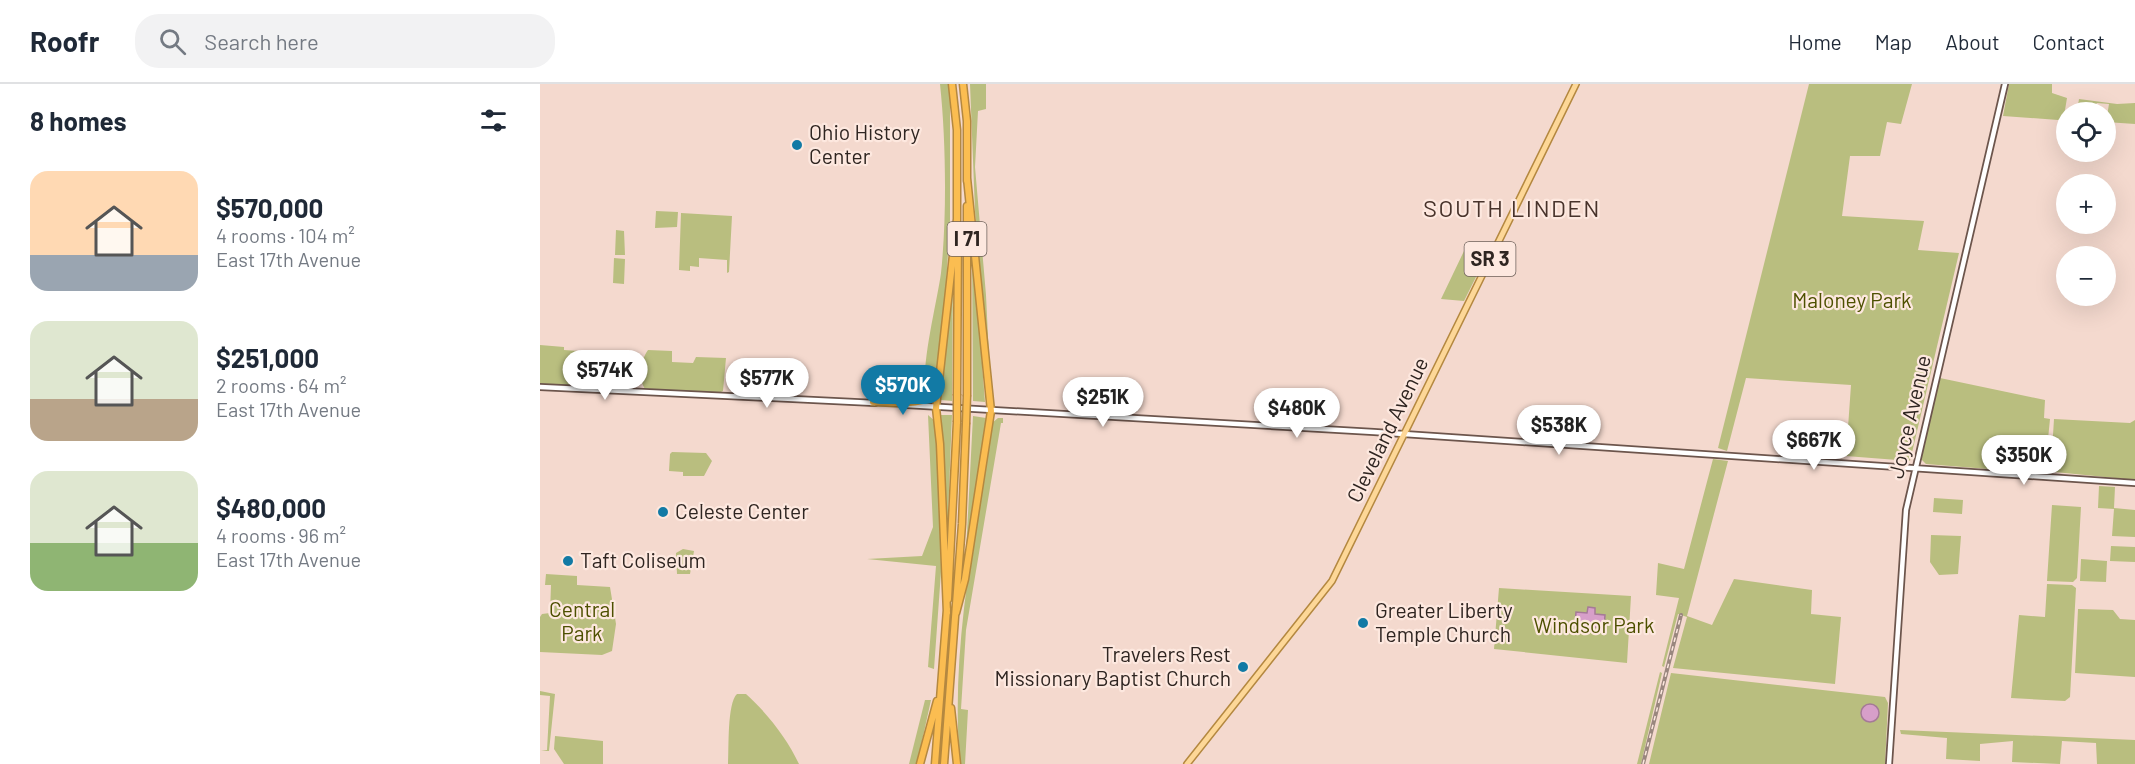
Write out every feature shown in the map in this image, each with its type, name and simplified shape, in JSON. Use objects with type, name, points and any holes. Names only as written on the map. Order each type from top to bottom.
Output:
[{"type":"highway","name":"I 71","points":[[935,764],[947,613],[957,422],[957,130],[952,84]]},
{"type":"highway","name":"I 71","points":[[944,764],[956,613],[967,394],[967,121],[963,84]]},
{"type":"highway","points":[[956,613],[965,579],[991,411],[967,178]]},
{"type":"highway","points":[[947,613],[940,444],[936,408],[951,255],[957,219]]},
{"type":"highway","points":[[873,402],[922,402],[933,397],[940,385]]},
{"type":"highway","points":[[920,764],[940,692]]},
{"type":"highway","points":[[949,693],[957,764]]},
{"type":"main road","name":"Cleveland Avenue","points":[[1186,764],[1324,594],[1576,84]]},
{"type":"street","name":"Joyce Avenue","points":[[1889,764],[1903,543],[1915,467],[2005,84]]},
{"type":"street","points":[[540,387],[873,402],[936,408],[1405,434],[2135,483]]},
{"type":"green space","points":[[940,84],[948,84],[950,96],[950,220],[940,385],[927,400],[926,357],[941,273],[944,228],[945,154]]},
{"type":"green space","points":[[970,84],[986,84],[986,109],[978,111],[975,167],[986,295],[991,400],[975,211]]},
{"type":"green space","name":"Maloney Park","points":[[1809,84],[1912,84],[1901,124],[1887,122],[1880,156],[1850,156],[1842,216],[1924,221],[1918,250],[1959,253],[1910,461],[1846,456],[1851,385],[1746,378],[1727,451],[1718,448]]},
{"type":"green space","points":[[2009,84],[2052,84],[2052,93],[2067,98],[2066,102],[2056,102],[2056,120],[2003,116]]},
{"type":"green space","points":[[2079,99],[2102,102],[2079,102]]},
{"type":"green space","points":[[2135,103],[2135,124],[2116,123],[2116,104]]},
{"type":"green space","points":[[656,211],[678,212],[677,227],[655,228]]},
{"type":"green space","points":[[681,213],[732,216],[729,272],[727,273],[727,260],[699,258],[699,267],[690,266],[690,271],[679,270]]},
{"type":"green space","points":[[616,230],[624,231],[625,255],[615,255]]},
{"type":"green space","points":[[973,246],[985,402],[973,401]]},
{"type":"green space","points":[[1464,251],[1488,253],[1464,301],[1441,299]]},
{"type":"green space","points":[[614,258],[625,259],[624,284],[613,283]]},
{"type":"green space","points":[[953,267],[952,401],[941,400]]},
{"type":"green space","points":[[540,345],[564,347],[564,350],[622,354],[626,359],[625,388],[540,384]]},
{"type":"green space","points":[[648,350],[672,351],[672,362],[693,363],[696,357],[726,358],[723,391],[719,393],[645,389],[641,369]]},
{"type":"green space","points":[[1940,378],[2045,400],[2044,418],[2050,419],[2045,469],[2038,473],[1926,464],[1921,459]]},
{"type":"green space","points":[[928,415],[936,422],[942,558],[934,669],[928,667],[936,566],[867,559],[922,556],[933,527]]},
{"type":"green space","points":[[941,415],[952,415],[947,541]]},
{"type":"green space","points":[[973,416],[986,418],[966,552]]},
{"type":"green space","points":[[998,418],[1003,418],[1003,423],[1001,423],[966,630],[961,709],[968,710],[965,764],[960,764],[958,678],[961,636],[992,423]]},
{"type":"green space","points":[[2054,419],[2130,423],[2135,420],[2135,480],[2055,472],[2051,467]]},
{"type":"green space","points":[[672,452],[706,453],[712,461],[704,476],[683,476],[683,472],[669,471]]},
{"type":"green space","points":[[1713,459],[1728,461],[1687,616],[1712,625],[1734,579],[1812,590],[1811,614],[1841,617],[1835,684],[1673,668],[1687,617],[1678,614],[1664,667],[1662,666],[1679,598],[1656,595],[1658,563],[1684,569]]},
{"type":"green space","points":[[2099,486],[2115,487],[2114,508],[2135,510],[2135,537],[2112,536],[2114,509],[2098,508]]},
{"type":"green space","points":[[1934,498],[1963,500],[1962,514],[1933,512]]},
{"type":"green space","points":[[2052,505],[2081,507],[2077,578],[2073,582],[2047,581]]},
{"type":"green space","points":[[1931,535],[1961,536],[1958,574],[1939,575],[1930,562]]},
{"type":"green space","points":[[2111,546],[2135,547],[2135,562],[2110,561]]},
{"type":"green space","points":[[683,549],[694,551],[690,574],[677,574],[676,553]]},
{"type":"green space","points":[[2081,559],[2107,561],[2106,582],[2080,581]]},
{"type":"green space","name":"Central Park","points":[[546,574],[577,576],[577,585],[610,587],[616,624],[612,651],[602,655],[540,652],[540,617],[542,614],[550,613],[551,585],[545,585]]},
{"type":"green space","points":[[2047,584],[2072,585],[2076,588],[2070,697],[2065,701],[2011,698],[2019,615],[2045,617]]},
{"type":"green space","name":"Windsor Park","points":[[1499,588],[1631,596],[1627,663],[1494,649]]},
{"type":"green space","points":[[2078,609],[2113,610],[2120,619],[2135,620],[2135,677],[2075,673]]},
{"type":"green space","points":[[1660,672],[1662,673],[1641,764],[1637,764]]},
{"type":"green space","points":[[1671,673],[1885,697],[1888,703],[1885,764],[1649,764]]},
{"type":"green space","points":[[540,691],[555,694],[549,751],[541,751],[547,750],[550,696],[540,695]]},
{"type":"green space","points":[[737,694],[746,694],[761,709],[776,726],[799,764],[728,764],[730,716]]},
{"type":"green space","points":[[925,700],[931,700],[917,764],[909,764]]},
{"type":"green space","points":[[1900,730],[2135,740],[2135,764],[2097,764],[2096,743],[2062,741],[2060,764],[2012,762],[2013,741],[1980,744],[1980,761],[1946,759],[1947,738],[1901,734]]},
{"type":"green space","points":[[555,736],[603,741],[603,764],[564,764],[554,749]]},
{"type":"shaded area","points":[[1588,607],[1595,608],[1595,614],[1605,615],[1604,628],[1575,625],[1576,612],[1587,613]]},
{"type":"shaded area","points":[[1870,704],[1876,707],[1879,713],[1876,719],[1870,722],[1864,719],[1861,713],[1864,707]]},
{"type":"railway","points":[[1643,764],[1681,615]]},
{"type":"place","name":"Ohio History Center","points":[[797,145]]},
{"type":"place","name":"Celeste Center","points":[[663,512]]},
{"type":"place","name":"Taft Coliseum","points":[[568,561]]},
{"type":"place","name":"Greater Liberty Temple Church","points":[[1363,623]]},
{"type":"place","name":"Travelers Rest Missionary Baptist Church","points":[[1243,667]]},
{"type":"district","name":"SOUTH LINDEN","points":[[1512,209]]}]
